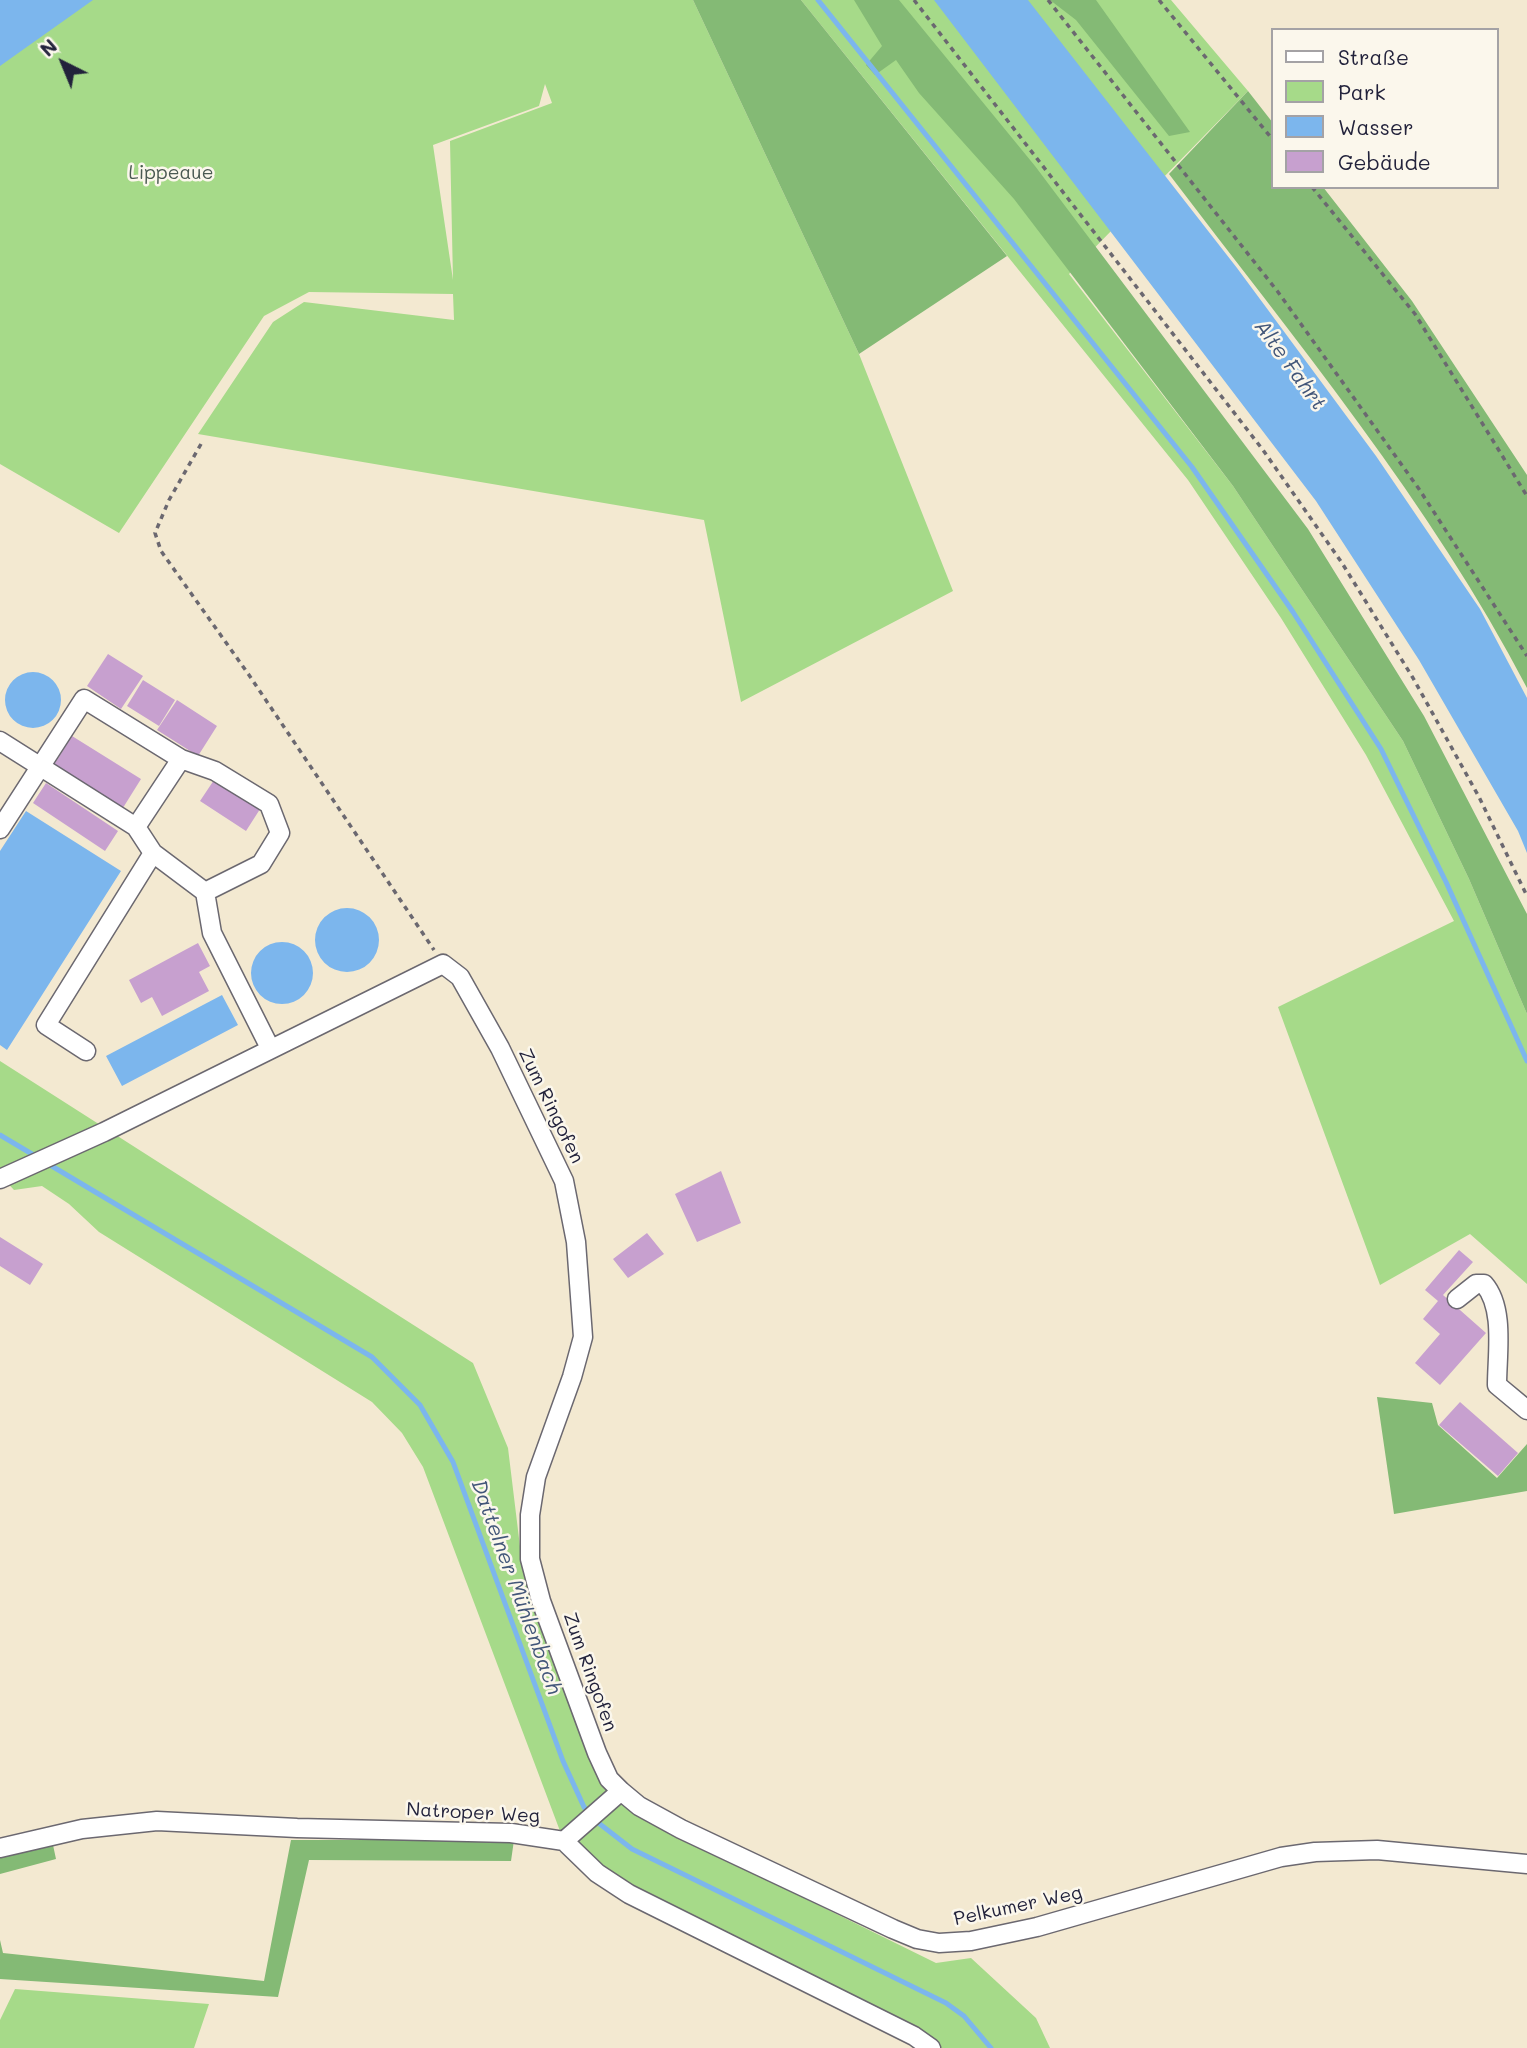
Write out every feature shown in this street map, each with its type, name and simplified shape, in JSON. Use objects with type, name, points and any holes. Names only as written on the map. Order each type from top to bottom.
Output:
[{"type":"street","points":[[0,829],[85,699],[181,759],[215,771],[269,804],[280,833],[261,864],[205,892]]},
{"type":"street","points":[[0,741],[136,827],[153,853],[205,892],[212,933],[271,1048]]},
{"type":"street","points":[[136,827],[181,759]]},
{"type":"street","points":[[86,1051],[46,1025],[153,853]]},
{"type":"street","points":[[0,1179],[104,1132],[443,964]]},
{"type":"street","name":"Zum Ringofen","points":[[443,964],[460,977],[480,1012],[564,1181],[576,1242],[583,1337],[572,1377],[536,1477],[530,1515],[530,1559],[541,1601],[597,1753],[609,1779],[621,1791]]},
{"type":"street","points":[[1457,1299],[1476,1284],[1483,1284],[1489,1290],[1495,1306],[1498,1335],[1497,1385],[1527,1410]]},
{"type":"street","points":[[564,1841],[621,1791]]},
{"type":"street","name":"Pelkumer Weg","points":[[621,1791],[639,1806],[681,1829],[892,1929],[917,1939],[939,1942],[971,1941],[1037,1927],[1281,1857],[1315,1852],[1377,1850],[1527,1864]]},
{"type":"street","name":"Natroper Weg","points":[[0,1848],[82,1829],[157,1821],[297,1828],[510,1832],[564,1841],[597,1873],[629,1894],[914,2036],[931,2048]]},
{"type":"path","points":[[914,0],[1263,450],[1342,563],[1413,678],[1479,797],[1527,896]]},
{"type":"path","points":[[1048,0],[1278,292],[1419,489],[1527,656]]},
{"type":"path","points":[[1159,0],[1272,139]]},
{"type":"path","points":[[1313,189],[1415,314],[1527,496]]},
{"type":"path","points":[[201,444],[169,500],[155,533],[161,551],[249,675],[443,964]]},
{"type":"green space","name":"Lippeaue","points":[[0,0],[693,0],[859,354],[953,591],[741,702],[704,520],[198,434],[273,322],[304,302],[454,320],[453,294],[309,292],[264,316],[119,533],[0,464]],"holes":[[[545,84],[552,103],[450,141],[453,280],[433,145],[539,106]]]},
{"type":"green space","points":[[693,0],[801,0],[1007,256],[859,354]]},
{"type":"green space","points":[[801,0],[1171,0],[1248,91],[1069,274],[1233,486],[1403,741],[1469,879],[1527,1014],[1527,1284],[1470,1234],[1380,1285],[1278,1007],[1454,921],[1366,755],[1281,618],[1188,480]]},
{"type":"green space","points":[[854,0],[899,0],[1035,166],[1308,529],[1424,716],[1527,914],[1527,1014],[1469,879],[1403,741],[1233,486],[1014,199],[919,93],[896,60],[875,75],[866,65],[882,46]]},
{"type":"green space","points":[[1050,0],[1096,0],[1190,132],[1169,136],[1076,20]]},
{"type":"green space","points":[[1248,91],[1272,122],[1272,189],[1325,189],[1412,301],[1527,475],[1527,688],[1489,620],[1405,488],[1169,174]]},
{"type":"green space","points":[[0,1061],[473,1363],[508,1448],[522,1563],[529,1587],[605,1785],[676,1835],[936,1963],[971,1958],[1036,2018],[1050,2048],[931,2048],[629,1894],[564,1841],[579,1829],[560,1831],[423,1467],[402,1433],[372,1402],[99,1232],[69,1204],[42,1186],[14,1190],[0,1175]]},
{"type":"green space","points":[[1377,1397],[1432,1403],[1438,1425],[1497,1478],[1527,1444],[1527,1491],[1394,1514]]},
{"type":"green space","points":[[291,1840],[514,1840],[511,1861],[309,1860],[278,1997],[0,1979],[0,1940],[3,1953],[264,1981]]},
{"type":"green space","points":[[53,1845],[56,1859],[0,1874],[0,1856]]},
{"type":"green space","points":[[15,1989],[209,2004],[194,2048],[0,2048],[0,2020]]},
{"type":"water","points":[[0,0],[93,0],[0,66]]},
{"type":"water","name":"Alte Fahrt","points":[[934,0],[1028,0],[1237,268],[1376,456],[1480,609],[1527,698],[1527,853],[1518,831],[1419,660],[1316,501]]},
{"type":"water","points":[[33,672],[44,674],[53,680],[59,689],[59,711],[53,720],[44,726],[33,728],[22,726],[13,720],[7,711],[5,700],[7,689],[13,680],[22,674]]},
{"type":"water","points":[[26,811],[121,871],[7,1050],[0,1045],[0,851]]},
{"type":"water","points":[[347,908],[365,914],[373,922],[379,940],[373,958],[365,966],[347,972],[329,966],[321,958],[315,940],[321,922],[329,914]]},
{"type":"water","points":[[276,942],[288,942],[304,951],[311,961],[311,985],[304,995],[288,1004],[276,1004],[265,999],[256,990],[251,979],[251,967],[256,956],[265,947]]},
{"type":"water","points":[[222,995],[238,1025],[122,1086],[106,1056]]},
{"type":"building","points":[[108,654],[143,676],[121,709],[87,686]]},
{"type":"building","points":[[143,680],[175,700],[159,726],[127,706]]},
{"type":"building","points":[[177,700],[217,726],[198,756],[157,730]]},
{"type":"building","points":[[72,736],[141,779],[121,811],[52,768]]},
{"type":"building","points":[[216,777],[262,806],[246,831],[200,801]]},
{"type":"building","points":[[46,783],[118,831],[105,851],[33,803]]},
{"type":"building","points":[[198,943],[210,966],[199,972],[209,991],[162,1016],[152,997],[141,1003],[129,980]]},
{"type":"building","points":[[721,1171],[741,1223],[697,1242],[675,1194]]},
{"type":"building","points":[[647,1233],[664,1254],[628,1278],[613,1259]]},
{"type":"building","points":[[0,1237],[43,1264],[30,1285],[0,1266]]},
{"type":"building","points":[[1459,1250],[1473,1262],[1443,1295],[1486,1333],[1440,1385],[1415,1363],[1440,1334],[1423,1319],[1438,1301],[1425,1290]]},
{"type":"building","points":[[1460,1402],[1518,1453],[1498,1476],[1439,1425]]},
{"type":"waterway","points":[[818,0],[1192,467],[1293,612],[1381,749],[1446,882],[1527,1061]]},
{"type":"waterway","name":"Dattelner Mühlenbach","points":[[0,1135],[37,1157]]},
{"type":"waterway","name":"Dattelner Mühlenbach","points":[[45,1162],[372,1357],[420,1405],[453,1462],[563,1761],[584,1807],[596,1821],[632,1849],[946,2003],[964,2016],[991,2048]]}]
